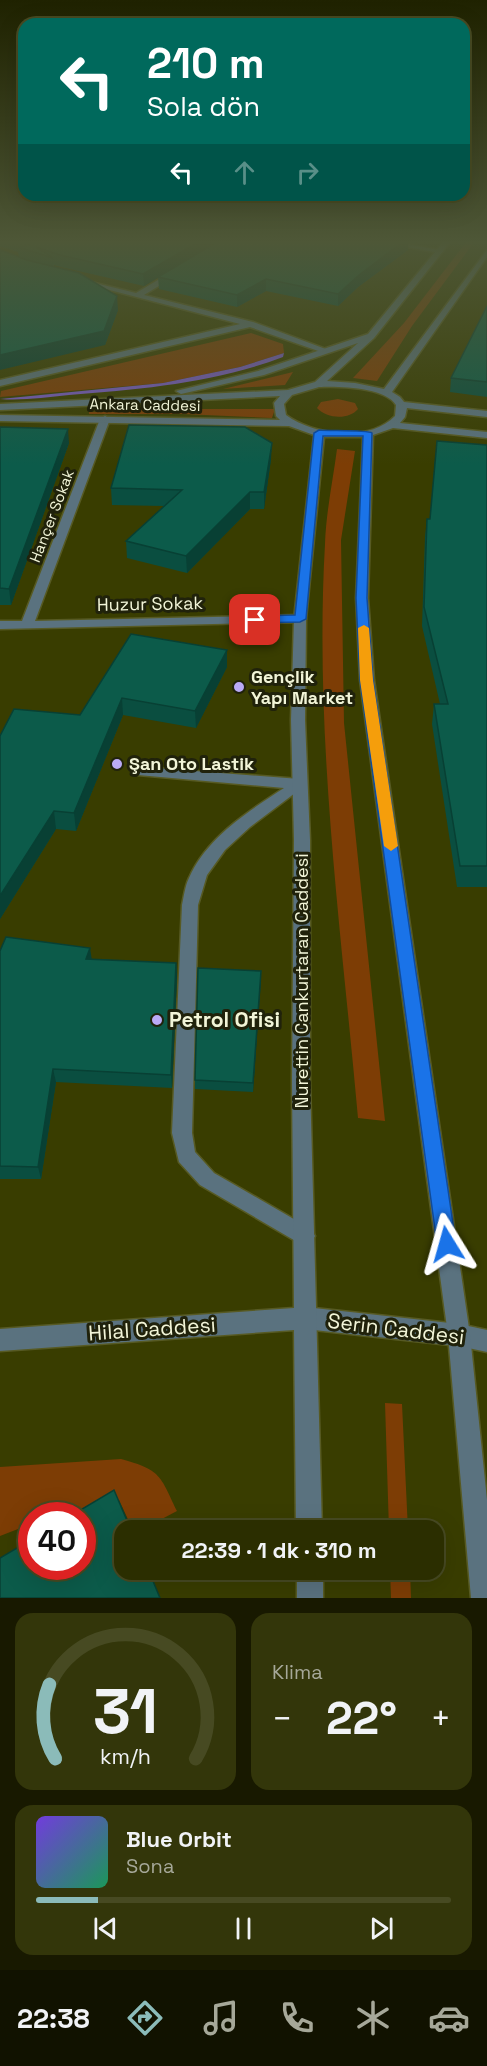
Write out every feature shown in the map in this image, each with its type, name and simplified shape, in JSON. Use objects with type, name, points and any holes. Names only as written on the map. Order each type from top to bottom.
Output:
[{"type":"street","points":[[216,316],[250,324],[327,351]]},
{"type":"street","points":[[318,384],[371,336],[388,316]]},
{"type":"street","points":[[386,393],[441,316]]},
{"type":"street","points":[[0,383],[250,324]]},
{"type":"street","name":"Ankara Caddesi","points":[[113,402],[223,383],[371,336]]},
{"type":"street","points":[[318,384],[354,384],[386,393],[401,405],[487,414]]},
{"type":"street","name":"Ankara Caddesi","points":[[0,407],[289,393],[318,384]]},
{"type":"street","points":[[289,393],[279,403],[279,410],[281,416],[290,423]]},
{"type":"street","points":[[392,425],[402,412],[401,405]]},
{"type":"street","name":"Ankara Caddesi","points":[[0,418],[290,423],[319,433],[335,435],[368,433],[392,425]]},
{"type":"street","name":"Hançer Sokak","points":[[27,624],[105,419]]},
{"type":"street","points":[[392,425],[487,435]]},
{"type":"street","name":"Nurettin Cankurtaran Caddesi","points":[[309,1520],[298,720],[300,619],[319,433]]},
{"type":"street","points":[[368,433],[362,598],[366,680],[459,1335],[484,1598]]},
{"type":"street","name":"Huzur Sokak","points":[[0,625],[300,619]]},
{"type":"street","points":[[143,772],[300,784]]},
{"type":"street","points":[[300,784],[233,833],[219,846],[198,875],[190,905],[182,1133],[186,1156],[207,1179],[304,1236]]},
{"type":"street","name":"Serin Caddesi","points":[[305,1318],[459,1335],[487,1341]]},
{"type":"street","name":"Hilal Caddesi","points":[[0,1340],[305,1318]]},
{"type":"street","points":[[310,1580],[310,1598]]},
{"type":"shaded area","points":[[410,316],[420,316],[377,381],[353,378]]},
{"type":"shaded area","points":[[251,333],[283,344],[284,353],[240,367],[163,383],[0,397],[1,391]]},
{"type":"shaded area","points":[[284,353],[283,357],[257,366],[178,384],[17,400],[0,399],[163,383],[240,367]]},
{"type":"shaded area","points":[[293,372],[285,385],[223,389]]},
{"type":"shaded area","points":[[338,399],[355,403],[358,409],[349,415],[338,417],[321,412],[317,408],[321,402]]},
{"type":"shaded area","points":[[275,409],[272,418],[182,414],[89,414],[89,412]]},
{"type":"shaded area","points":[[337,449],[355,451],[341,540],[344,723],[385,1121],[358,1118],[331,831],[323,688],[323,616],[328,508]]},
{"type":"shaded area","points":[[385,1403],[402,1404],[408,1520],[389,1520]]},
{"type":"shaded area","points":[[121,1459],[144,1467],[158,1476],[177,1511],[160,1520],[128,1520],[119,1500],[96,1506],[96,1502],[18,1502],[18,1529],[0,1536],[0,1467]]},
{"type":"shaded area","points":[[390,1580],[410,1580],[411,1598],[391,1598]]},
{"type":"building","points":[[0,316],[110,316],[104,331],[0,355]]},
{"type":"building","points":[[482,316],[487,316],[487,382],[451,378]]},
{"type":"building","points":[[129,425],[245,427],[272,443],[264,492],[250,492],[186,556],[126,541],[182,490],[111,488]]},
{"type":"building","points":[[0,427],[68,429],[9,589],[0,588]]},
{"type":"building","points":[[437,441],[487,445],[487,866],[460,866],[434,704],[448,704],[424,607],[427,519],[430,519]]},
{"type":"building","points":[[131,634],[227,650],[195,711],[122,698],[74,813],[54,811],[0,896],[0,736],[14,709],[80,715]]},
{"type":"building","points":[[6,937],[90,948],[86,959],[176,963],[171,1075],[53,1069],[38,1167],[0,1166],[0,951]]},
{"type":"building","points":[[198,968],[261,971],[253,1083],[195,1080]]},
{"type":"building","points":[[114,1490],[127,1520],[114,1520],[114,1580],[153,1580],[160,1598],[0,1598],[0,1558],[18,1547],[18,1580],[96,1580],[96,1502],[94,1502]]},
{"type":"slow traffic","points":[[364,628],[366,680],[391,846]]},
{"type":"place","name":"Gençlik Yapı Market","points":[[239,687]]},
{"type":"place","name":"Şan Oto Lastik","points":[[117,764]]},
{"type":"place","name":"Petrol Ofisi","points":[[157,1020]]},
{"type":"route","points":[[255,620],[300,619],[319,433],[352,435],[368,433],[362,598],[366,680],[400,904],[447,1244]]}]
